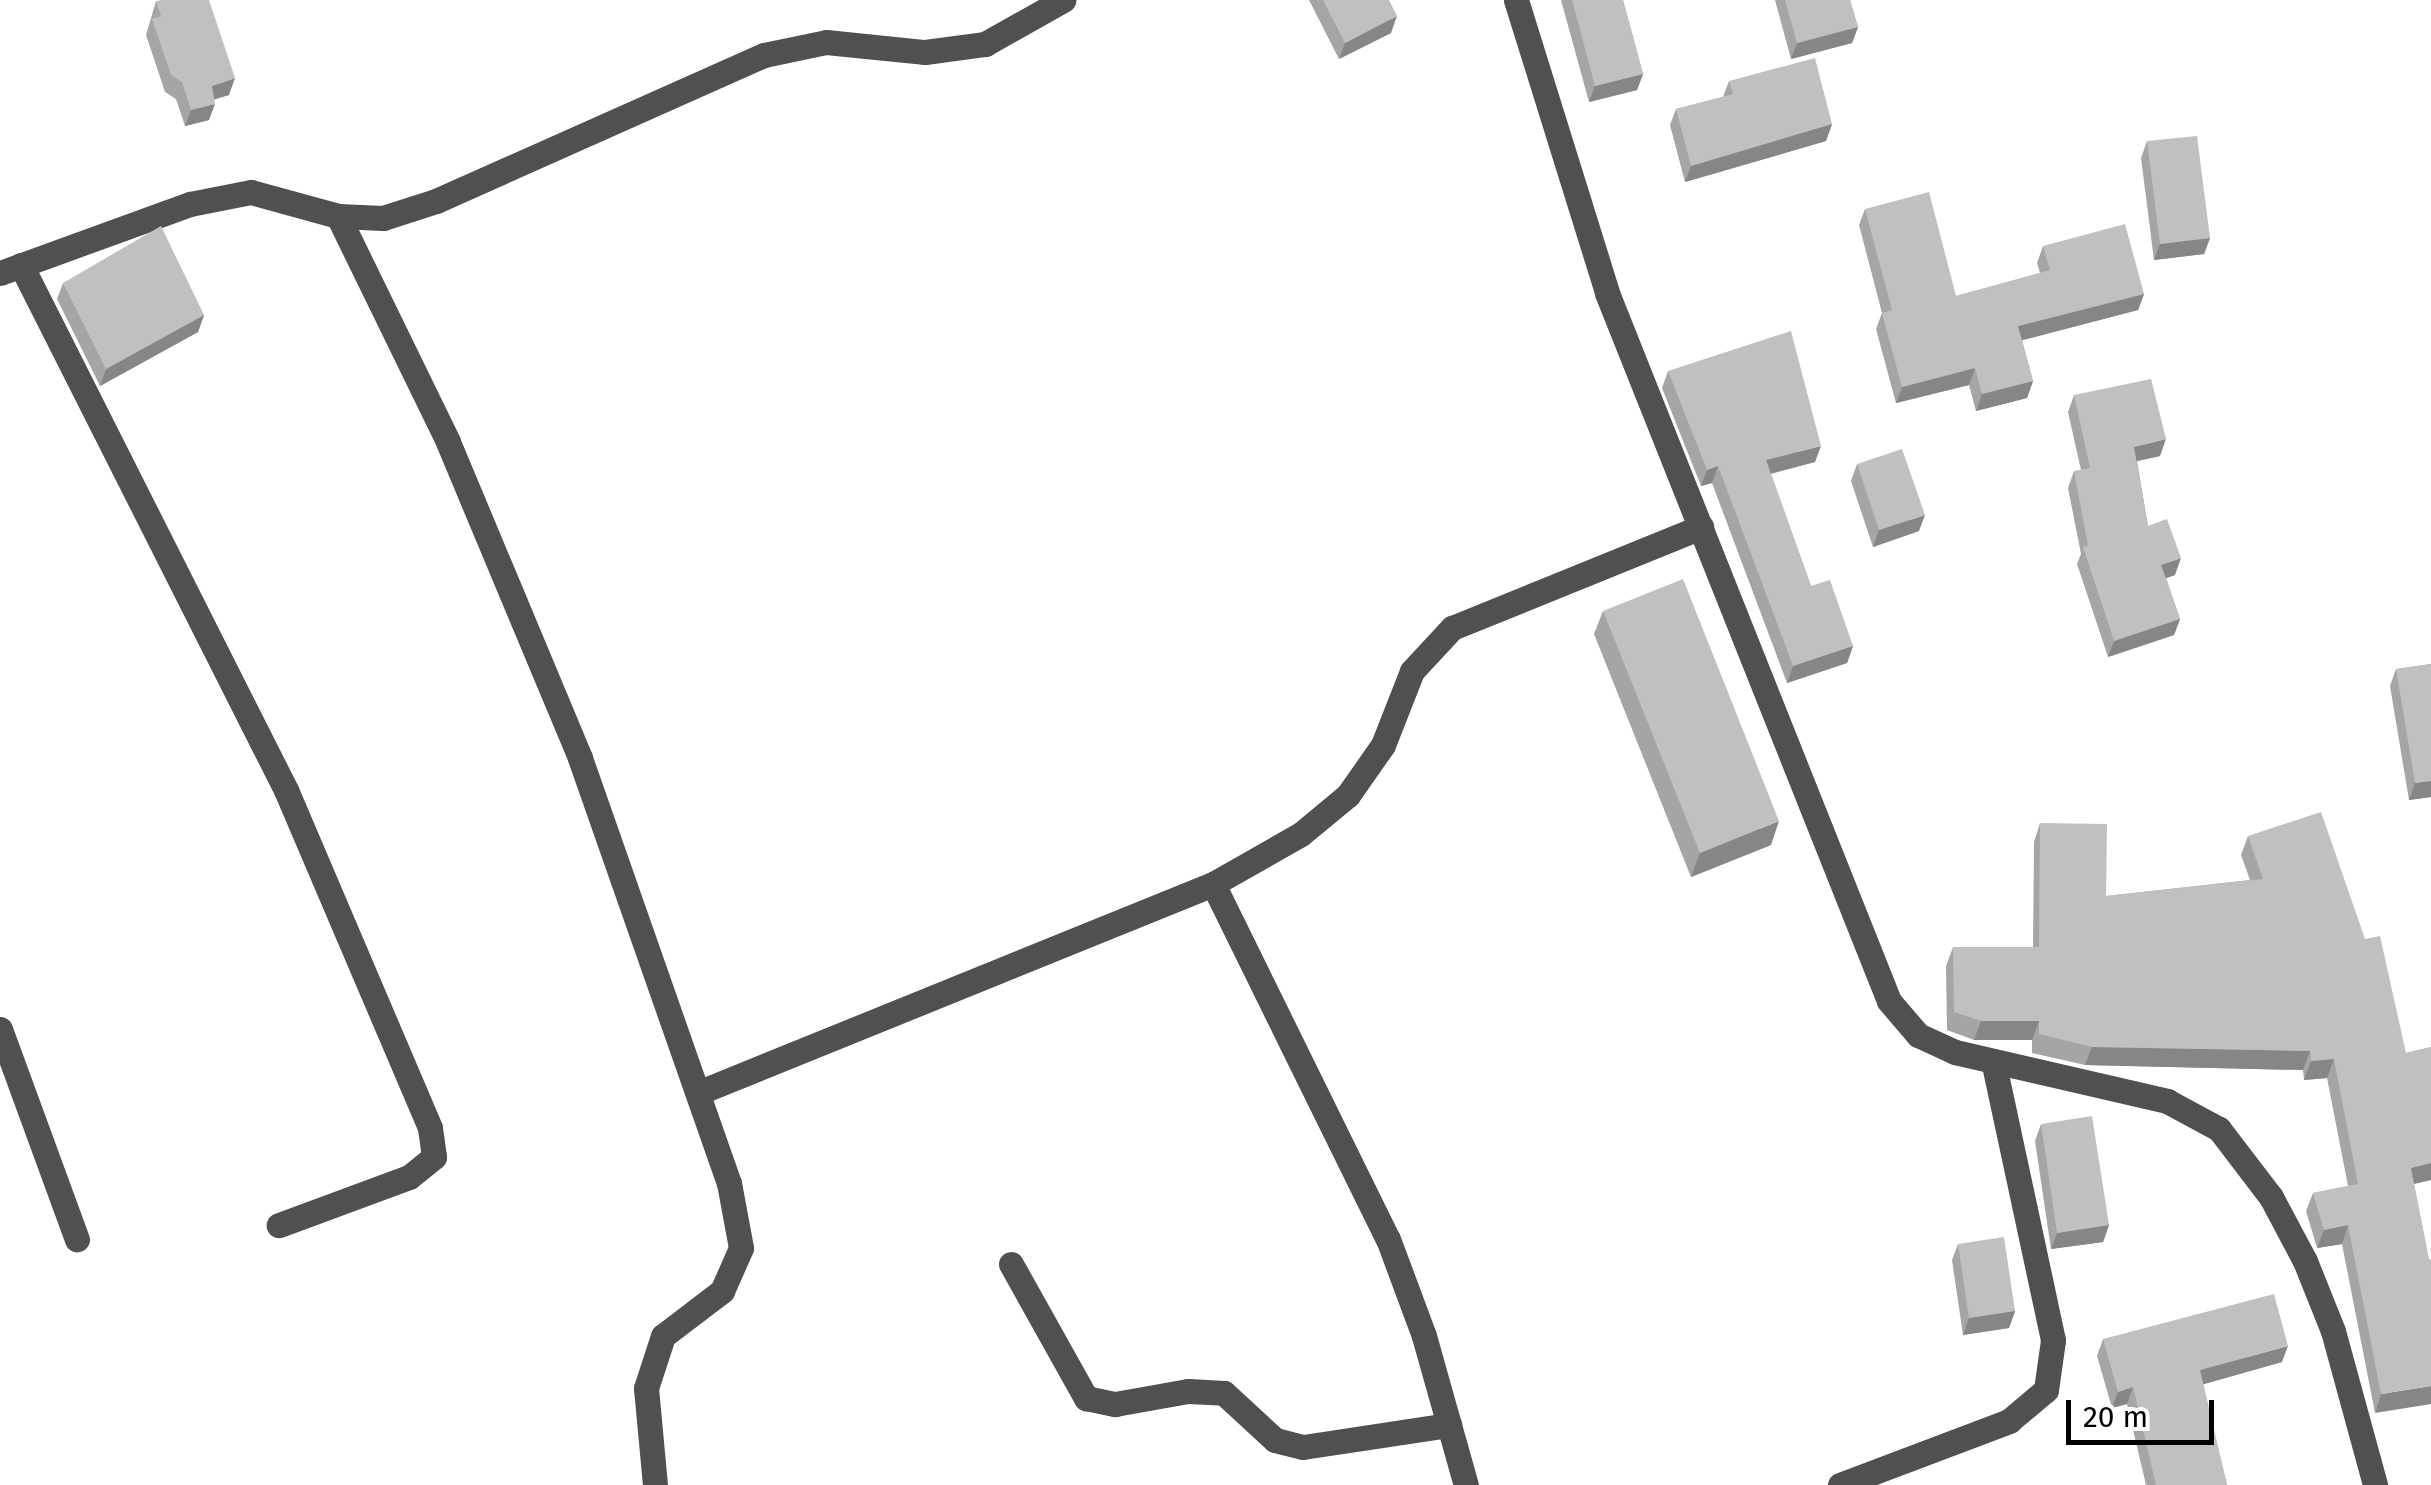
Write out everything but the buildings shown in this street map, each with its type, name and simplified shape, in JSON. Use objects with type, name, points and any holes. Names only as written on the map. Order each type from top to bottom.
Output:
[{"type":"street","points":[[279,1225],[409,1177],[434,1157],[430,1128],[293,805],[10,269],[190,204],[250,192],[338,216],[383,218],[436,201],[764,55],[826,42],[925,52],[984,44],[1063,0]]},
{"type":"street","points":[[1516,0],[1606,293],[1889,1001],[1918,1036],[1993,1060],[2167,1101],[2219,1130],[2271,1196],[2305,1261],[2332,1331],[2375,1485]]},
{"type":"street","points":[[338,216],[448,442],[580,758],[700,1092],[741,1248],[722,1292],[663,1336],[646,1388],[655,1485]]},
{"type":"street","points":[[700,1092],[1213,884],[1301,834],[1348,796],[1384,745],[1412,671],[1452,628],[1701,527]]},
{"type":"street","points":[[1213,884],[1388,1239],[1466,1485]]},
{"type":"street","points":[[0,1029],[77,1240]]},
{"type":"street","points":[[1840,1485],[2009,1420],[2046,1390],[2054,1340],[1993,1060]]},
{"type":"street","points":[[1011,1264],[1086,1398],[1115,1404],[1188,1391],[1224,1394],[1274,1440],[1303,1447],[1450,1425]]}]
